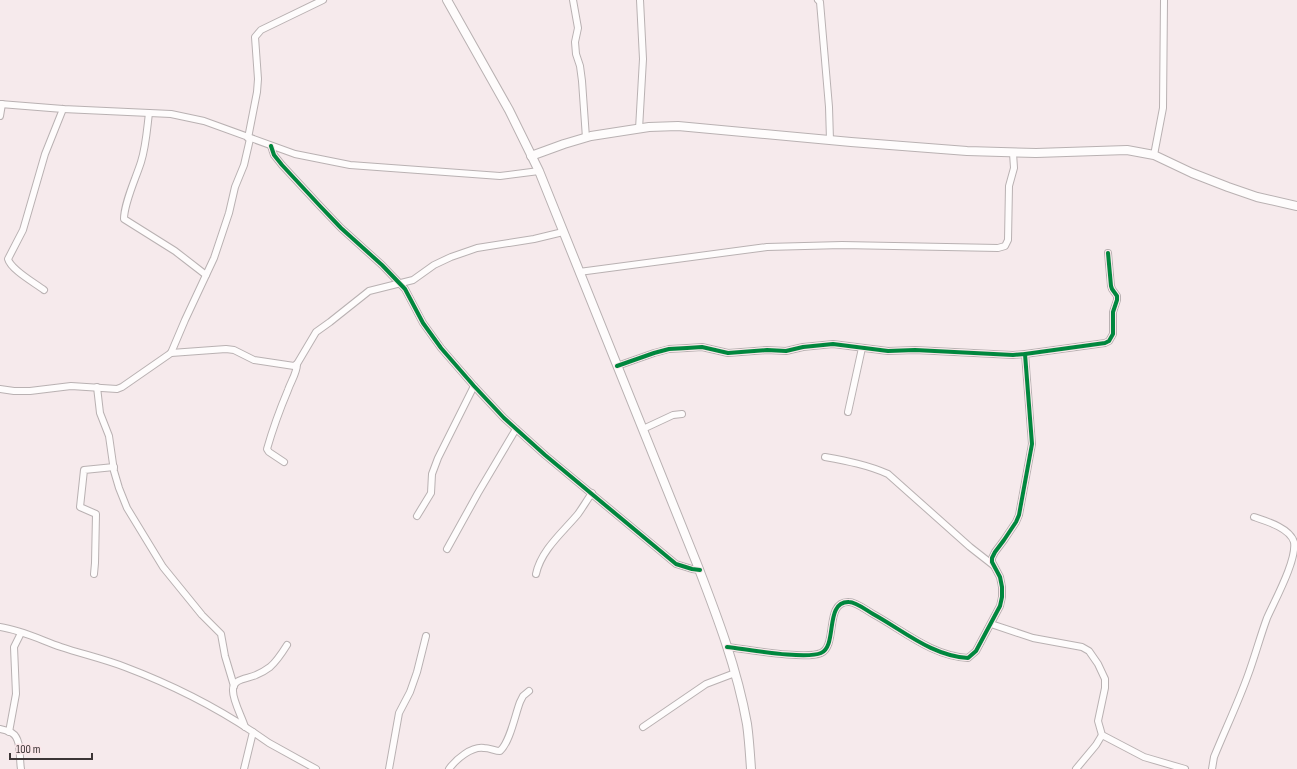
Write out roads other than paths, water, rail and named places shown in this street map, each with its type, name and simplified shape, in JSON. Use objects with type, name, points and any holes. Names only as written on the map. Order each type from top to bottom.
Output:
[{"type":"main road","points":[[447,0],[509,110],[539,171],[700,570],[717,614],[735,673],[747,724],[751,769]]},
{"type":"main road","points":[[531,156],[586,138],[617,132],[639,130],[649,127],[678,126],[967,151],[1013,152],[1127,150],[1154,155],[1228,187],[1257,197],[1297,206]]},
{"type":"street","points":[[171,353],[222,235],[235,187],[244,165],[257,92],[258,79],[255,37],[261,30],[323,0]]},
{"type":"street","points":[[573,0],[578,28],[575,42],[582,81],[586,138]]},
{"type":"street","points":[[639,130],[643,59],[640,0]]},
{"type":"street","points":[[818,0],[820,2],[829,107],[830,140]]},
{"type":"street","points":[[1154,155],[1162,108],[1164,0]]},
{"type":"street","points":[[0,116],[1,104],[63,109],[171,114],[204,121],[295,154],[350,165],[500,176],[539,171]]},
{"type":"street","points":[[44,290],[21,274],[9,262],[8,259],[23,230],[45,154],[63,109]]},
{"type":"street","points":[[149,112],[147,137],[142,160],[129,197],[124,219],[175,251],[206,275]]},
{"type":"street","points":[[271,146],[274,155],[282,165],[320,206],[341,228],[382,264],[406,289],[424,323],[440,348],[474,386],[516,429],[676,564],[700,570]]},
{"type":"street","points":[[579,272],[767,247],[842,245],[998,248],[1005,246],[1008,240],[1009,186],[1014,168],[1013,152]]},
{"type":"street","points":[[284,462],[269,452],[267,448],[282,404],[296,372],[297,364],[316,332],[334,320],[369,291],[413,280],[434,265],[452,256],[477,248],[534,239],[563,232]]},
{"type":"street","points":[[617,366],[669,349],[702,347],[728,354],[767,350],[786,351],[803,347],[833,344],[888,351],[916,350],[1025,354],[1105,343],[1109,341],[1112,334],[1113,312],[1117,300],[1117,296],[1111,286],[1108,253]]},
{"type":"street","points":[[848,412],[862,348]]},
{"type":"street","points":[[0,389],[30,391],[71,386],[112,389],[122,387],[171,353],[226,349],[234,350],[254,360],[263,362],[290,366],[297,364]]},
{"type":"street","points":[[727,647],[796,655],[821,653],[826,649],[830,641],[830,624],[837,608],[844,602],[851,602],[866,609],[932,650],[956,657],[968,658],[976,651],[992,624],[1000,606],[1002,597],[1000,577],[992,562],[995,552],[1016,522],[1019,515],[1032,444],[1028,414],[1025,354]]},
{"type":"street","points":[[417,516],[431,493],[432,474],[436,462],[474,386]]},
{"type":"street","points":[[97,387],[100,412],[108,436],[119,488],[128,508],[163,567],[188,599],[221,634],[225,656],[234,686]]},
{"type":"street","points":[[643,429],[673,415],[682,414]]},
{"type":"street","points":[[447,549],[516,429]]},
{"type":"street","points":[[826,457],[851,461],[872,467],[888,474],[970,547],[994,566]]},
{"type":"street","points":[[94,574],[96,563],[96,514],[80,506],[84,470],[114,467]]},
{"type":"street","points":[[536,574],[538,565],[555,540],[578,513],[592,493]]},
{"type":"street","points":[[1212,769],[1214,756],[1248,676],[1267,618],[1290,568],[1295,551],[1294,540],[1287,532],[1272,522],[1254,517]]},
{"type":"street","points":[[992,624],[1034,638],[1082,647],[1089,651],[1098,664],[1105,679],[1105,688],[1098,721],[1102,735],[1144,757],[1185,769]]},
{"type":"street","points":[[0,627],[125,667],[161,682],[224,712],[269,743],[316,769]]},
{"type":"street","points":[[10,732],[16,694],[14,647],[21,633]]},
{"type":"street","points":[[389,769],[399,713],[410,692],[417,672],[426,636]]},
{"type":"street","points":[[245,727],[232,691],[234,686],[241,679],[257,675],[268,668],[275,662],[287,645]]},
{"type":"street","points":[[643,727],[706,684],[735,673]]},
{"type":"street","points":[[449,769],[460,756],[477,748],[483,747],[500,751],[502,750],[508,738],[520,702],[523,696],[529,691]]},
{"type":"street","points":[[0,729],[10,732],[15,736],[18,743],[22,769]]},
{"type":"street","points":[[244,769],[253,732]]},
{"type":"street","points":[[1076,769],[1096,745],[1102,735]]}]
